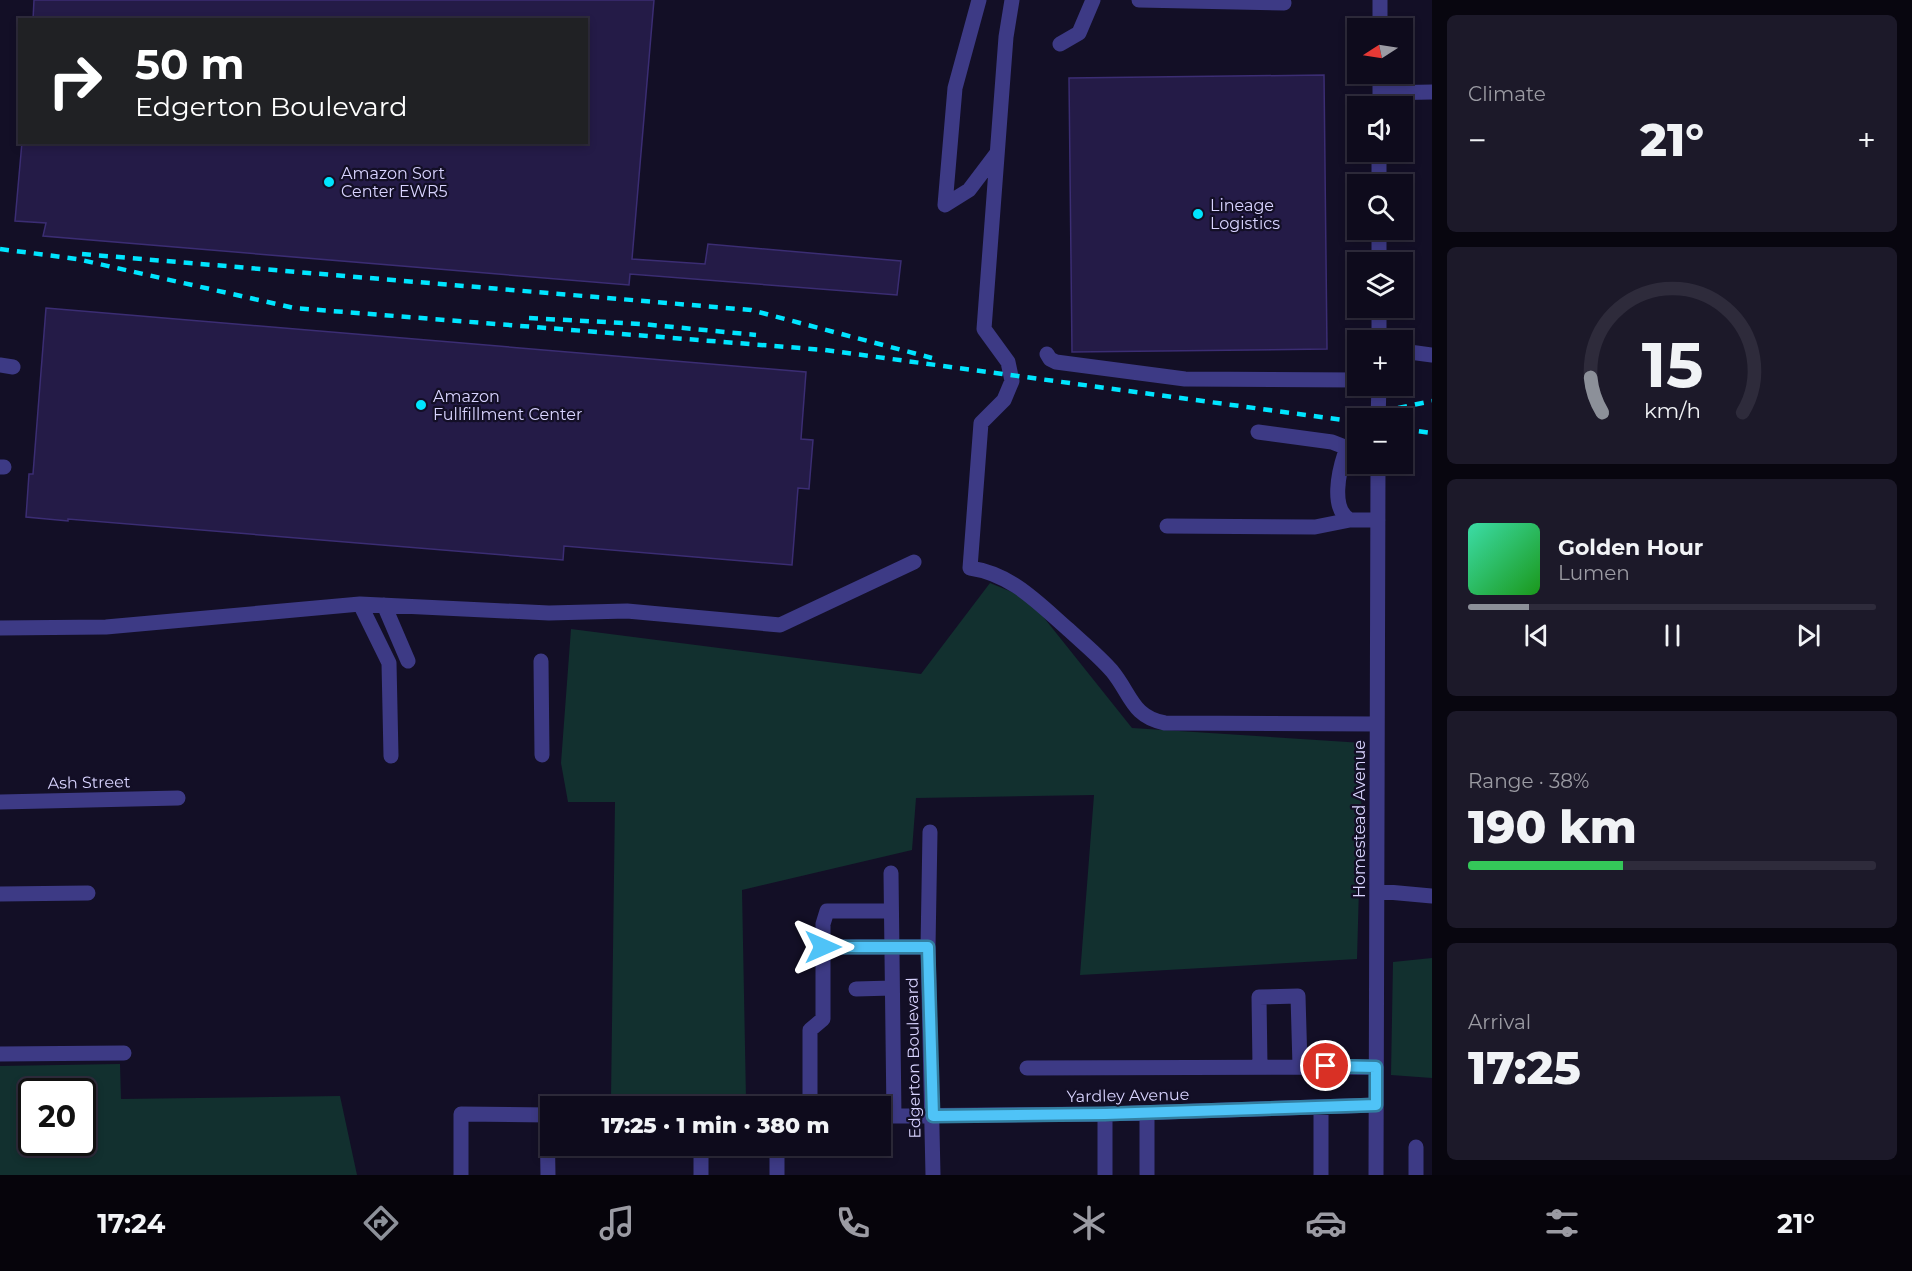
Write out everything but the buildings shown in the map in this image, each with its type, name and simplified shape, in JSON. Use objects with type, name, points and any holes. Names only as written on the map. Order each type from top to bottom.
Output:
[{"type":"street","points":[[979,0],[956,88],[945,205],[969,190],[997,153]]},
{"type":"street","points":[[1012,0],[1006,37],[984,329],[1008,362],[1011,381],[1004,400],[981,423],[970,568],[995,574],[1022,588],[1105,663],[1119,680],[1139,712],[1151,720],[1165,723],[1377,724]]},
{"type":"street","points":[[1060,44],[1079,33],[1093,0]]},
{"type":"street","points":[[1139,0],[1284,3]]},
{"type":"street","points":[[1380,0],[1380,18]]},
{"type":"street","points":[[1406,96],[1432,92]]},
{"type":"street","points":[[1413,352],[1432,355]]},
{"type":"street","points":[[1047,354],[1056,362],[1173,378],[1347,380]]},
{"type":"street","points":[[1258,432],[1347,446]]},
{"type":"street","points":[[1347,452],[1342,460],[1338,498],[1343,516],[1350,520]]},
{"type":"street","name":"Homestead Avenue","points":[[1376,1175],[1378,474]]},
{"type":"street","points":[[1167,526],[1315,527],[1350,520],[1378,520]]},
{"type":"street","points":[[0,628],[106,627],[360,604],[549,613],[627,611],[780,626],[914,562]]},
{"type":"street","points":[[360,604],[389,663],[391,756]]},
{"type":"street","points":[[384,605],[408,660]]},
{"type":"street","points":[[541,661],[542,755]]},
{"type":"street","name":"Ash Street","points":[[0,802],[178,798]]},
{"type":"street","name":"Edgerton Boulevard","points":[[930,832],[928,947],[933,1175]]},
{"type":"street","points":[[888,1096],[892,988],[891,873]]},
{"type":"street","points":[[1377,891],[1432,896]]},
{"type":"street","points":[[0,894],[88,893]]},
{"type":"street","points":[[810,1096],[810,1030],[823,1019],[823,924],[827,911],[891,911]]},
{"type":"street","points":[[823,947],[928,947]]},
{"type":"street","points":[[856,989],[892,988]]},
{"type":"street","points":[[1260,1066],[1259,997],[1298,996],[1300,1066]]},
{"type":"street","points":[[0,1054],[124,1053]]},
{"type":"street","points":[[1027,1068],[1376,1067]]},
{"type":"street","name":"Yardley Avenue","points":[[891,1116],[1105,1114],[1376,1105]]},
{"type":"street","points":[[1321,1107],[1321,1175]]},
{"type":"street","points":[[1147,1113],[1147,1175]]},
{"type":"street","points":[[461,1175],[461,1114],[540,1115]]},
{"type":"street","points":[[1105,1114],[1105,1175]]},
{"type":"street","points":[[1416,1147],[1416,1175]]},
{"type":"street","points":[[548,1156],[548,1175]]},
{"type":"street","points":[[701,1156],[701,1175]]},
{"type":"street","points":[[777,1156],[777,1175]]},
{"type":"green space","points":[[990,583],[1029,599],[1132,728],[1363,743],[1357,959],[1080,975],[1094,795],[916,798],[912,850],[742,890],[746,1096],[611,1096],[615,802],[568,802],[561,763],[571,629],[921,674]]},
{"type":"green space","points":[[1432,958],[1432,1078],[1391,1075],[1393,962]]},
{"type":"green space","points":[[120,1064],[121,1099],[340,1096],[357,1175],[0,1175],[0,1066]]},
{"type":"railway","points":[[0,249],[77,259],[294,308],[825,350],[1347,421]]},
{"type":"railway","points":[[82,254],[751,310],[932,358]]},
{"type":"railway","points":[[529,318],[642,324],[756,335]]},
{"type":"railway","points":[[1398,408],[1432,401]]},
{"type":"railway","points":[[1413,430],[1432,433]]},
{"type":"place","name":"Amazon Sort Center EWR5","points":[[329,182]]},
{"type":"place","name":"Lineage Logistics","points":[[1198,214]]},
{"type":"place","name":"Amazon Fullfillment Center","points":[[421,405]]},
{"type":"route","points":[[823,947],[928,947],[933,1116],[1105,1114],[1376,1105],[1376,1067],[1326,1066]]}]
